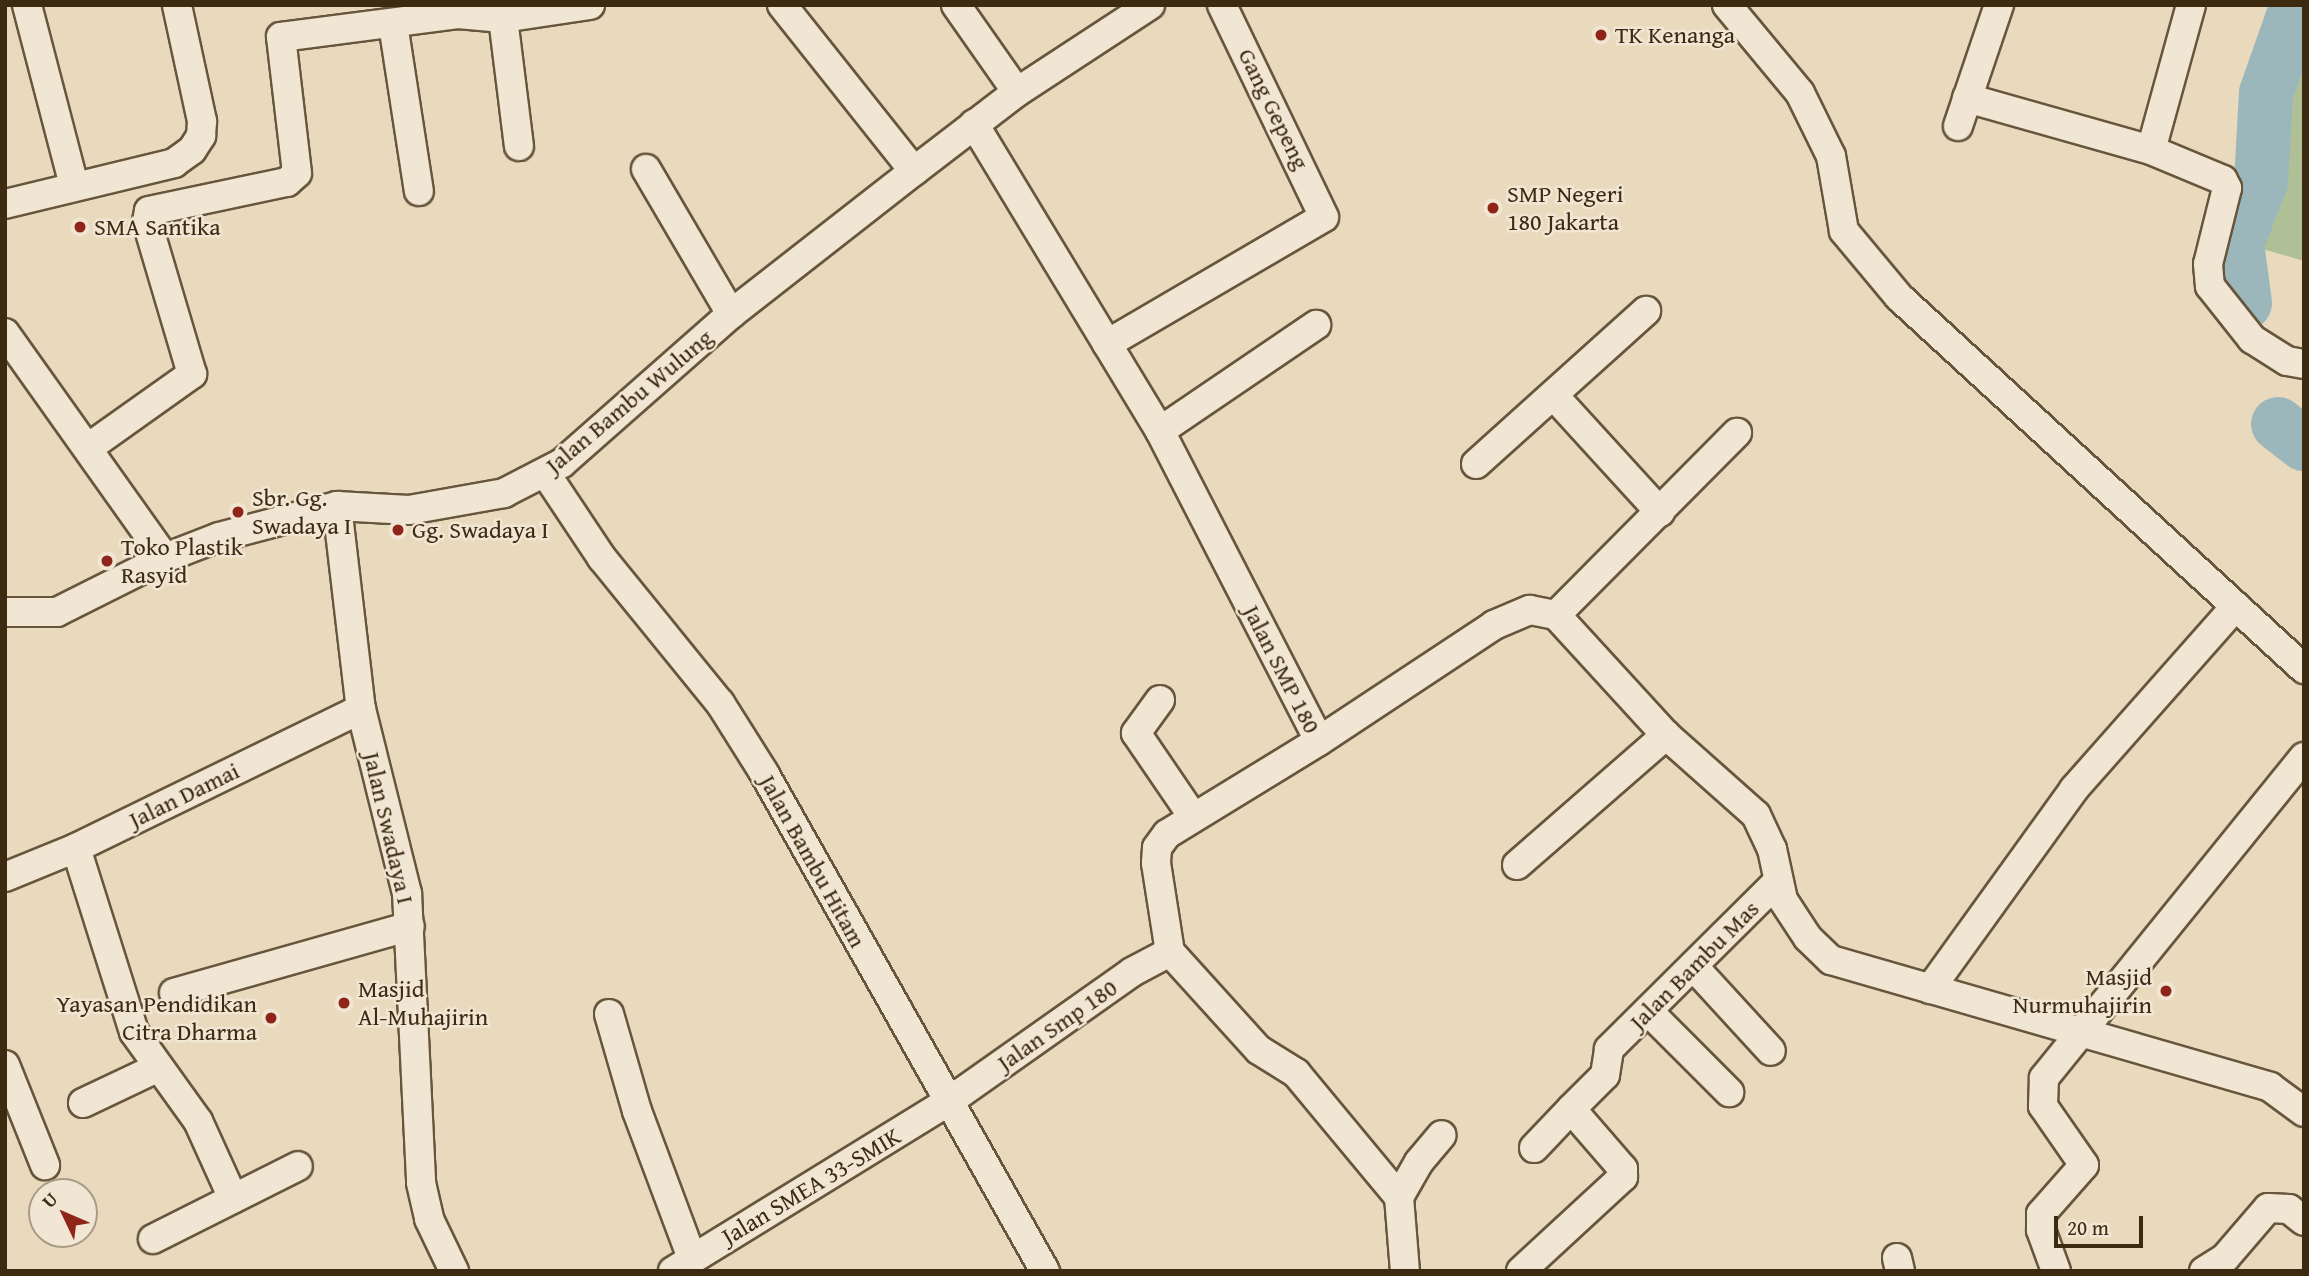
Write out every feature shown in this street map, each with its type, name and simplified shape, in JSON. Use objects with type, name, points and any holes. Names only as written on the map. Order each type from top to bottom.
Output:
[{"type":"street","points":[[27,5],[74,185]]},
{"type":"street","points":[[5,204],[74,185],[174,163],[192,150],[201,136],[202,121],[177,5]]},
{"type":"street","points":[[88,448],[192,374],[147,222],[149,211],[292,180],[298,163],[281,37],[393,24],[457,10],[503,18],[590,5]]},
{"type":"street","points":[[782,5],[914,171]]},
{"type":"street","points":[[956,5],[1017,92]]},
{"type":"street","name":"Jalan Bambu Wulung","points":[[5,612],[57,612],[164,558],[219,537],[337,506],[410,510],[479,500],[546,474],[731,314],[974,124],[1017,92],[1150,5]]},
{"type":"street","name":"Gang Gepeng","points":[[1107,344],[1315,226],[1325,212],[1222,5]]},
{"type":"street","points":[[1727,5],[1800,93],[1831,156],[1844,231],[1899,297],[2304,669]]},
{"type":"street","points":[[1958,126],[1999,5]]},
{"type":"street","points":[[2151,150],[2191,5]]},
{"type":"street","points":[[503,18],[519,146]]},
{"type":"street","points":[[393,24],[419,191]]},
{"type":"street","points":[[1967,98],[2151,150],[2223,180],[2227,188],[2208,264],[2210,286],[2252,339],[2287,361],[2304,364]]},
{"type":"street","name":"Jalan SMP 180","points":[[974,124],[1160,430],[1319,741],[1192,815],[1167,834],[1157,848],[1170,952]]},
{"type":"street","points":[[646,169],[731,314]]},
{"type":"street","points":[[1476,464],[1555,397],[1646,311]]},
{"type":"street","points":[[1160,430],[1316,325]]},
{"type":"street","points":[[5,332],[164,558]]},
{"type":"street","points":[[1555,397],[1660,512]]},
{"type":"street","points":[[1556,615],[1737,433]]},
{"type":"street","name":"Jalan Bambu Hitam","points":[[546,474],[602,558],[720,703],[1045,1271]]},
{"type":"street","name":"Jalan Swadaya I","points":[[337,506],[361,709],[401,863],[410,926],[416,1147],[429,1219],[454,1271]]},
{"type":"street","points":[[1930,989],[2074,789],[2236,606]]},
{"type":"street","points":[[1319,741],[1494,625],[1530,610],[1556,615],[1666,734],[1756,815],[1767,833],[1783,900],[1808,939],[1831,960],[2270,1087],[2304,1112]]},
{"type":"street","points":[[1160,700],[1136,733],[1192,815]]},
{"type":"street","name":"Jalan Damai","points":[[5,877],[76,848],[361,709]]},
{"type":"street","points":[[1517,865],[1666,734]]},
{"type":"street","points":[[2056,1271],[2041,1230],[2041,1213],[2084,1165],[2047,1115],[2040,1095],[2044,1078],[2079,1031],[2304,757]]},
{"type":"street","points":[[76,848],[134,1032],[157,1068],[198,1121],[233,1198]]},
{"type":"street","name":"Jalan Bambu Mas","points":[[1571,1110],[1605,1075],[1609,1049],[1778,881]]},
{"type":"street","points":[[174,992],[410,926]]},
{"type":"street","points":[[1170,952],[1259,1050],[1296,1073],[1399,1197]]},
{"type":"street","name":"Jalan Smp 180","points":[[948,1102],[1132,972],[1170,952]]},
{"type":"street","points":[[1693,966],[1771,1051]]},
{"type":"street","points":[[1648,1011],[1729,1092]]},
{"type":"street","points":[[609,1014],[683,1264]]},
{"type":"street","points":[[5,1065],[45,1165]]},
{"type":"street","points":[[83,1103],[157,1068]]},
{"type":"street","name":"Jalan SMEA 33-SMIK","points":[[683,1264],[948,1102]]},
{"type":"street","points":[[1521,1271],[1623,1177],[1623,1169],[1571,1110],[1534,1148]]},
{"type":"street","points":[[1405,1271],[1399,1197],[1419,1162],[1442,1135]]},
{"type":"street","points":[[153,1239],[298,1166]]},
{"type":"street","points":[[2204,1271],[2225,1258],[2268,1208],[2289,1209],[2304,1220]]},
{"type":"green space","points":[[2304,16],[2304,261],[2242,243]]},
{"type":"waterway","points":[[2245,303],[2237,243],[2261,182],[2266,93],[2297,5]]},
{"type":"waterway","points":[[2278,424],[2304,444]]},
{"type":"place","name":"TK Kenanga","points":[[1601,35]]},
{"type":"place","name":"SMP Negeri 180 Jakarta","points":[[1493,208]]},
{"type":"place","name":"SMA Santika","points":[[80,227]]},
{"type":"place","name":"Sbr. Gg. Swadaya I","points":[[238,512]]},
{"type":"place","name":"Gg. Swadaya I","points":[[398,530]]},
{"type":"place","name":"Toko Plastik Rasyid","points":[[107,561]]},
{"type":"place","name":"Masjid Nurmuhajirin","points":[[2166,991]]},
{"type":"place","name":"Masjid Al-Muhajirin","points":[[344,1003]]},
{"type":"place","name":"Yayasan Pendidikan Citra Dharma","points":[[271,1018]]}]
